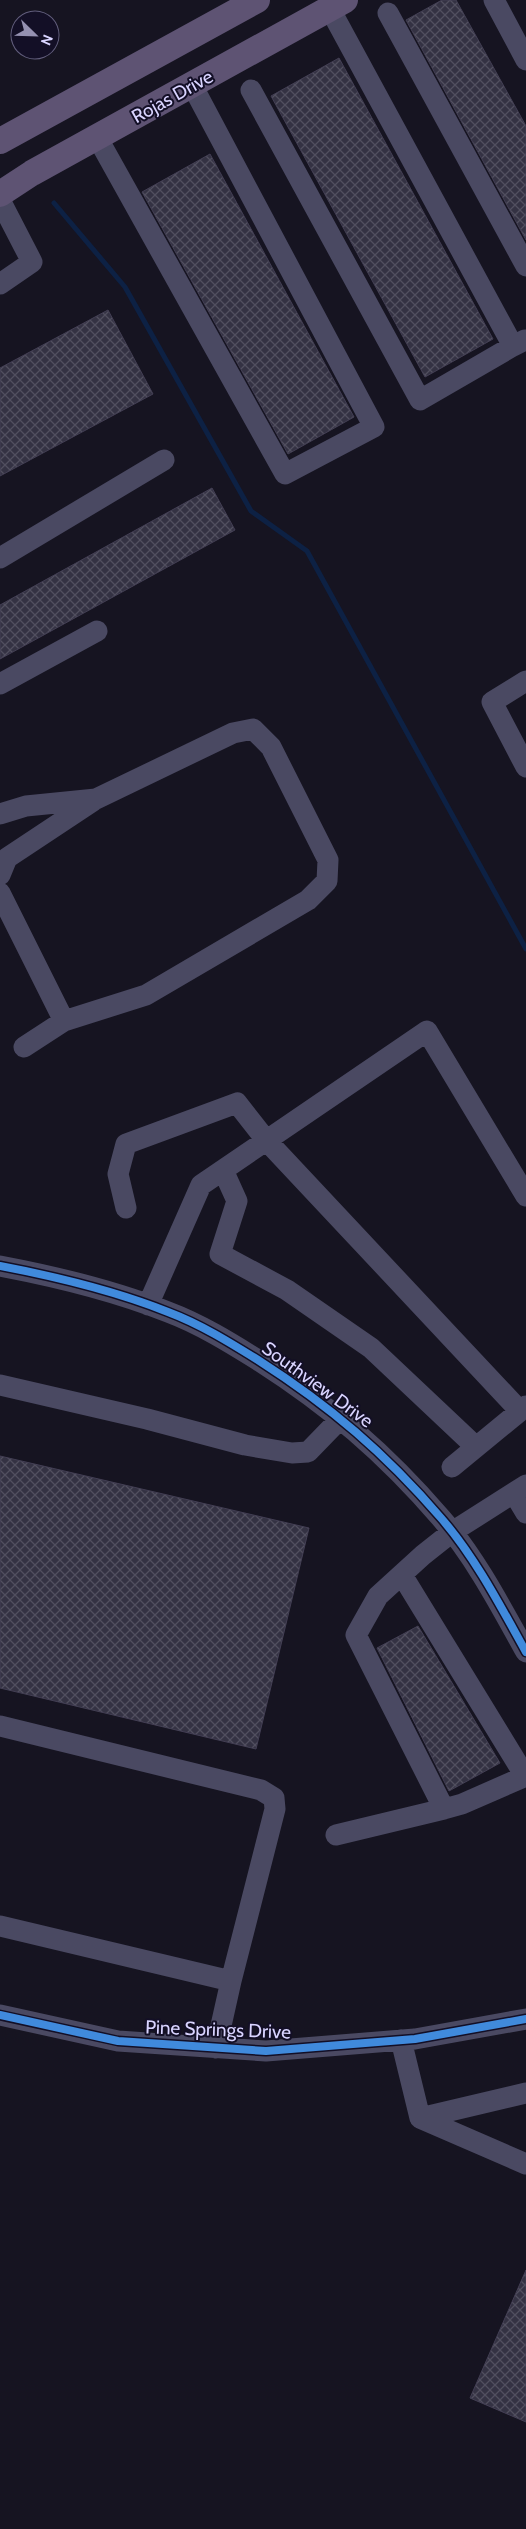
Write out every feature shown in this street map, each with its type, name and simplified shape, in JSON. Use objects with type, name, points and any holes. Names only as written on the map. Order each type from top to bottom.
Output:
[{"type":"main road","points":[[0,141],[256,0]]},
{"type":"main road","name":"Rojas Drive","points":[[0,194],[97,137],[338,4]]},
{"type":"main road","points":[[78,98],[97,137]]},
{"type":"street","points":[[494,0],[526,60]]},
{"type":"street","points":[[251,90],[420,400],[520,343],[338,4]]},
{"type":"street","points":[[388,13],[526,266]]},
{"type":"street","points":[[97,137],[285,474],[374,426],[192,85]]},
{"type":"street","points":[[0,200],[32,262],[0,284]]},
{"type":"street","points":[[0,558],[164,460]]},
{"type":"street","points":[[0,684],[97,631]]},
{"type":"street","points":[[526,681],[492,702],[526,767]]},
{"type":"street","points":[[0,875],[7,858],[96,799],[233,733],[253,729],[271,747],[328,860],[328,881],[308,900],[146,995],[64,1021],[24,1047]]},
{"type":"street","points":[[0,814],[26,806],[96,799]]},
{"type":"street","points":[[0,893],[64,1021]]},
{"type":"street","points":[[148,1305],[201,1185],[428,1030],[526,1196]]},
{"type":"street","points":[[126,1208],[118,1174],[126,1144],[237,1104],[266,1140],[523,1408],[452,1467]]},
{"type":"street","points":[[223,1170],[237,1201],[220,1254],[287,1290],[371,1348],[476,1448]]},
{"type":"street","name":"Southview Drive","points":[[0,1266],[94,1286],[148,1305],[202,1327],[241,1349],[293,1383],[340,1418],[390,1462],[452,1532],[526,1650]]},
{"type":"street","points":[[0,1384],[245,1445],[292,1453],[308,1452],[340,1418]]},
{"type":"street","points":[[444,1809],[356,1635],[378,1596],[452,1532],[520,1489],[526,1513]]},
{"type":"street","points":[[336,1835],[462,1804],[526,1776],[402,1575]]},
{"type":"street","points":[[0,1726],[261,1790],[274,1798],[276,1809],[231,1981],[216,2048]]},
{"type":"street","points":[[0,1926],[231,1981]]},
{"type":"street","name":"Pine Springs Drive","points":[[0,2015],[118,2041],[266,2051],[401,2040],[526,2019]]},
{"type":"street","points":[[401,2040],[420,2118]]},
{"type":"street","points":[[420,2118],[526,2093]]},
{"type":"street","points":[[420,2118],[526,2164]]},
{"type":"building","points":[[442,0],[456,0],[526,126],[526,240],[406,20]]},
{"type":"building","points":[[339,58],[493,339],[425,377],[271,96]]},
{"type":"building","points":[[210,154],[354,417],[288,454],[142,192]]},
{"type":"building","points":[[108,310],[153,394],[0,476],[0,368]]},
{"type":"building","points":[[212,488],[235,530],[0,659],[0,605]]},
{"type":"building","points":[[0,1456],[309,1528],[256,1749],[0,1688]]},
{"type":"building","points":[[418,1626],[500,1763],[449,1791],[377,1648]]},
{"type":"building","points":[[526,2270],[526,2422],[470,2398]]},
{"type":"waterway","points":[[54,203],[125,287],[251,511],[307,551],[526,949]]},
{"type":"cycle path","points":[[0,1266],[106,1291],[180,1317],[258,1360],[309,1395],[356,1432],[399,1472],[441,1518],[476,1566],[526,1652]]},
{"type":"cycle path","points":[[0,2015],[118,2041],[266,2051],[415,2039],[526,2019]]}]
